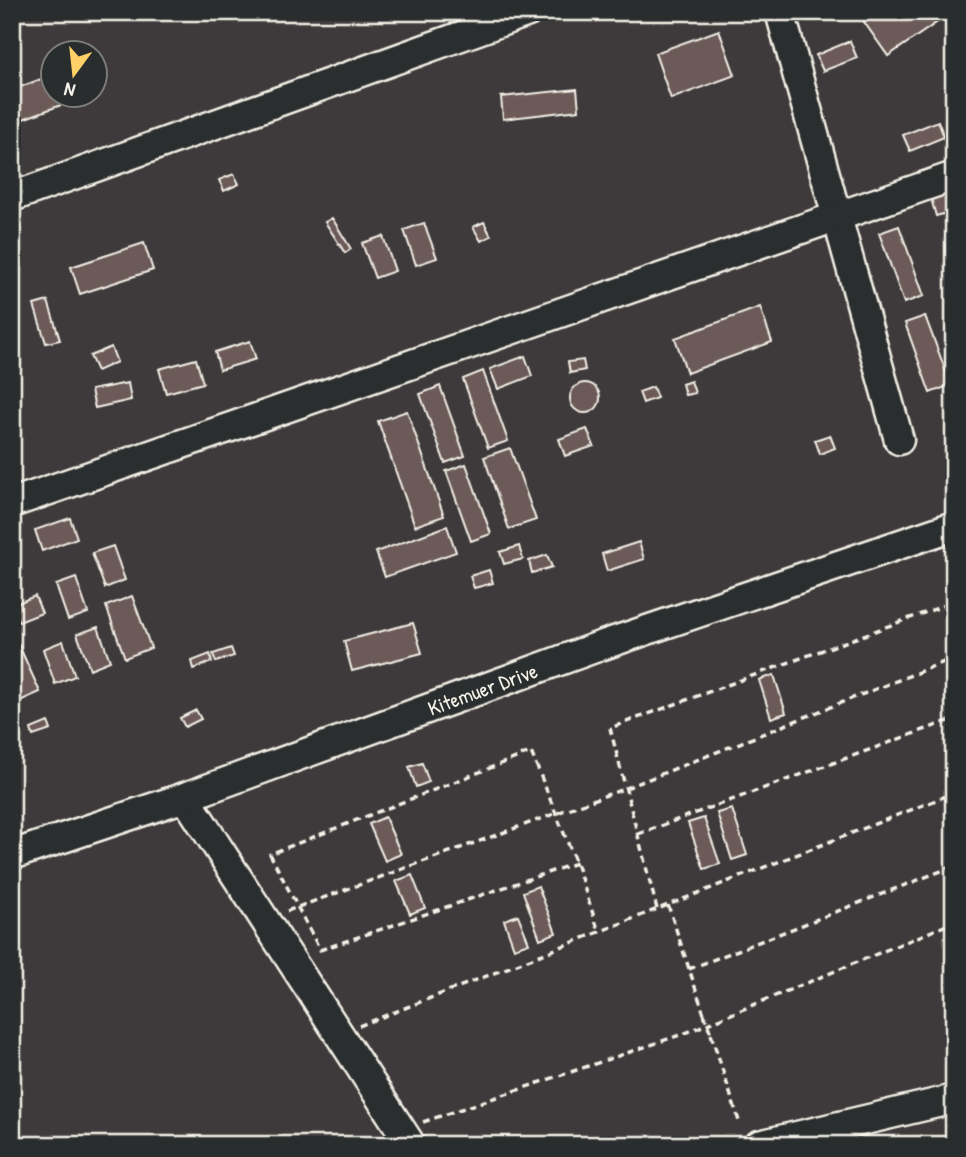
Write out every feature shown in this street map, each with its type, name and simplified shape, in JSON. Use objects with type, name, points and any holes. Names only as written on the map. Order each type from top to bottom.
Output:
[{"type":"street","points":[[12,197],[528,12]]},
{"type":"street","points":[[780,12],[899,440]]},
{"type":"street","points":[[12,503],[954,176]]},
{"type":"street","name":"Kitemuer Drive","points":[[12,855],[185,797],[600,646],[954,526]]},
{"type":"street","points":[[185,797],[406,1137]]},
{"type":"street","points":[[759,1145],[954,1099]]},
{"type":"path","points":[[657,909],[610,728],[954,602]]},
{"type":"path","points":[[265,919],[626,788],[954,658]]},
{"type":"path","points":[[638,834],[954,719]]},
{"type":"path","points":[[576,863],[320,950],[300,907],[270,854],[531,752],[576,863],[599,932]]},
{"type":"path","points":[[339,1033],[954,793]]},
{"type":"path","points":[[690,969],[954,866]]},
{"type":"path","points":[[668,905],[739,1121]]},
{"type":"path","points":[[406,1137],[683,1034],[954,922]]},
{"type":"building","points":[[857,12],[952,12],[888,56]]},
{"type":"building","points":[[719,30],[735,75],[671,99],[655,53]]},
{"type":"building","points":[[850,41],[857,58],[823,71],[816,55]]},
{"type":"building","points":[[38,80],[38,108],[53,108],[12,123],[12,90]]},
{"type":"building","points":[[577,89],[579,110],[503,119],[501,97]]},
{"type":"building","points":[[938,121],[944,137],[910,151],[903,135]]},
{"type":"building","points":[[234,174],[239,184],[224,191],[219,180]]},
{"type":"building","points":[[954,188],[954,211],[936,216],[930,195]]},
{"type":"building","points":[[332,218],[351,249],[345,253],[325,222]]},
{"type":"building","points":[[484,222],[491,236],[481,241],[473,227]]},
{"type":"building","points":[[424,223],[437,258],[416,265],[404,230]]},
{"type":"building","points":[[899,226],[924,296],[904,303],[879,233]]},
{"type":"building","points":[[383,236],[395,271],[375,278],[362,243]]},
{"type":"building","points":[[144,243],[153,270],[80,294],[71,267]]},
{"type":"building","points":[[48,301],[60,340],[46,343],[34,305]]},
{"type":"building","points":[[760,307],[772,342],[687,373],[675,338]]},
{"type":"building","points":[[925,316],[951,385],[930,393],[905,323]]},
{"type":"building","points":[[250,341],[256,359],[220,370],[215,352]]},
{"type":"building","points":[[111,347],[117,362],[97,371],[90,356]]},
{"type":"building","points":[[525,356],[532,376],[498,389],[490,369]]},
{"type":"building","points":[[196,359],[203,383],[166,393],[159,369]]},
{"type":"building","points":[[583,360],[585,370],[570,373],[568,362]]},
{"type":"building","points":[[483,371],[508,441],[488,448],[463,379]]},
{"type":"building","points":[[691,381],[695,393],[685,395],[682,384]]},
{"type":"building","points":[[128,383],[131,400],[95,408],[91,390]]},
{"type":"building","points":[[585,383],[596,387],[600,398],[596,409],[585,413],[574,409],[570,398],[574,387]]},
{"type":"building","points":[[440,386],[465,456],[445,463],[420,394]]},
{"type":"building","points":[[653,387],[657,398],[643,403],[639,392]]},
{"type":"building","points":[[407,411],[444,516],[415,526],[378,421]]},
{"type":"building","points":[[587,429],[594,446],[565,456],[559,439]]},
{"type":"building","points":[[830,435],[835,448],[820,454],[815,440]]},
{"type":"building","points":[[510,448],[536,520],[509,529],[484,457]]},
{"type":"building","points":[[466,464],[491,534],[471,541],[446,471]]},
{"type":"building","points":[[70,518],[77,538],[42,551],[35,530]]},
{"type":"building","points":[[447,526],[456,552],[385,577],[376,552]]},
{"type":"building","points":[[639,542],[644,559],[607,571],[602,554]]},
{"type":"building","points":[[113,546],[125,580],[105,588],[92,553]]},
{"type":"building","points":[[519,546],[523,559],[504,564],[500,552]]},
{"type":"building","points":[[547,555],[552,567],[532,573],[529,561]]},
{"type":"building","points":[[489,570],[493,583],[474,588],[470,576]]},
{"type":"building","points":[[76,578],[88,613],[68,620],[56,585]]},
{"type":"building","points":[[35,596],[42,613],[19,622],[12,605]]},
{"type":"building","points":[[132,596],[151,648],[125,658],[106,606]]},
{"type":"building","points":[[413,623],[422,653],[352,671],[344,641]]},
{"type":"building","points":[[98,627],[110,661],[90,669],[77,634]]},
{"type":"building","points":[[12,630],[40,692],[20,701],[12,683]]},
{"type":"building","points":[[63,641],[75,676],[55,684],[43,649]]},
{"type":"building","points":[[231,648],[234,656],[216,662],[213,654]]},
{"type":"building","points":[[210,654],[212,662],[194,669],[192,661]]},
{"type":"building","points":[[774,675],[786,713],[771,718],[759,680]]},
{"type":"building","points":[[196,710],[201,719],[185,727],[180,718]]},
{"type":"building","points":[[48,722],[51,730],[33,736],[31,729]]},
{"type":"building","points":[[422,763],[429,782],[416,787],[409,767]]},
{"type":"building","points":[[732,809],[747,855],[732,860],[717,813]]},
{"type":"building","points":[[385,817],[401,854],[385,861],[369,824]]},
{"type":"building","points":[[704,818],[720,864],[704,869],[688,823]]},
{"type":"building","points":[[412,875],[425,908],[410,914],[396,881]]},
{"type":"building","points":[[538,886],[556,933],[540,939],[523,892]]},
{"type":"building","points":[[518,915],[529,943],[514,948],[504,920]]}]
